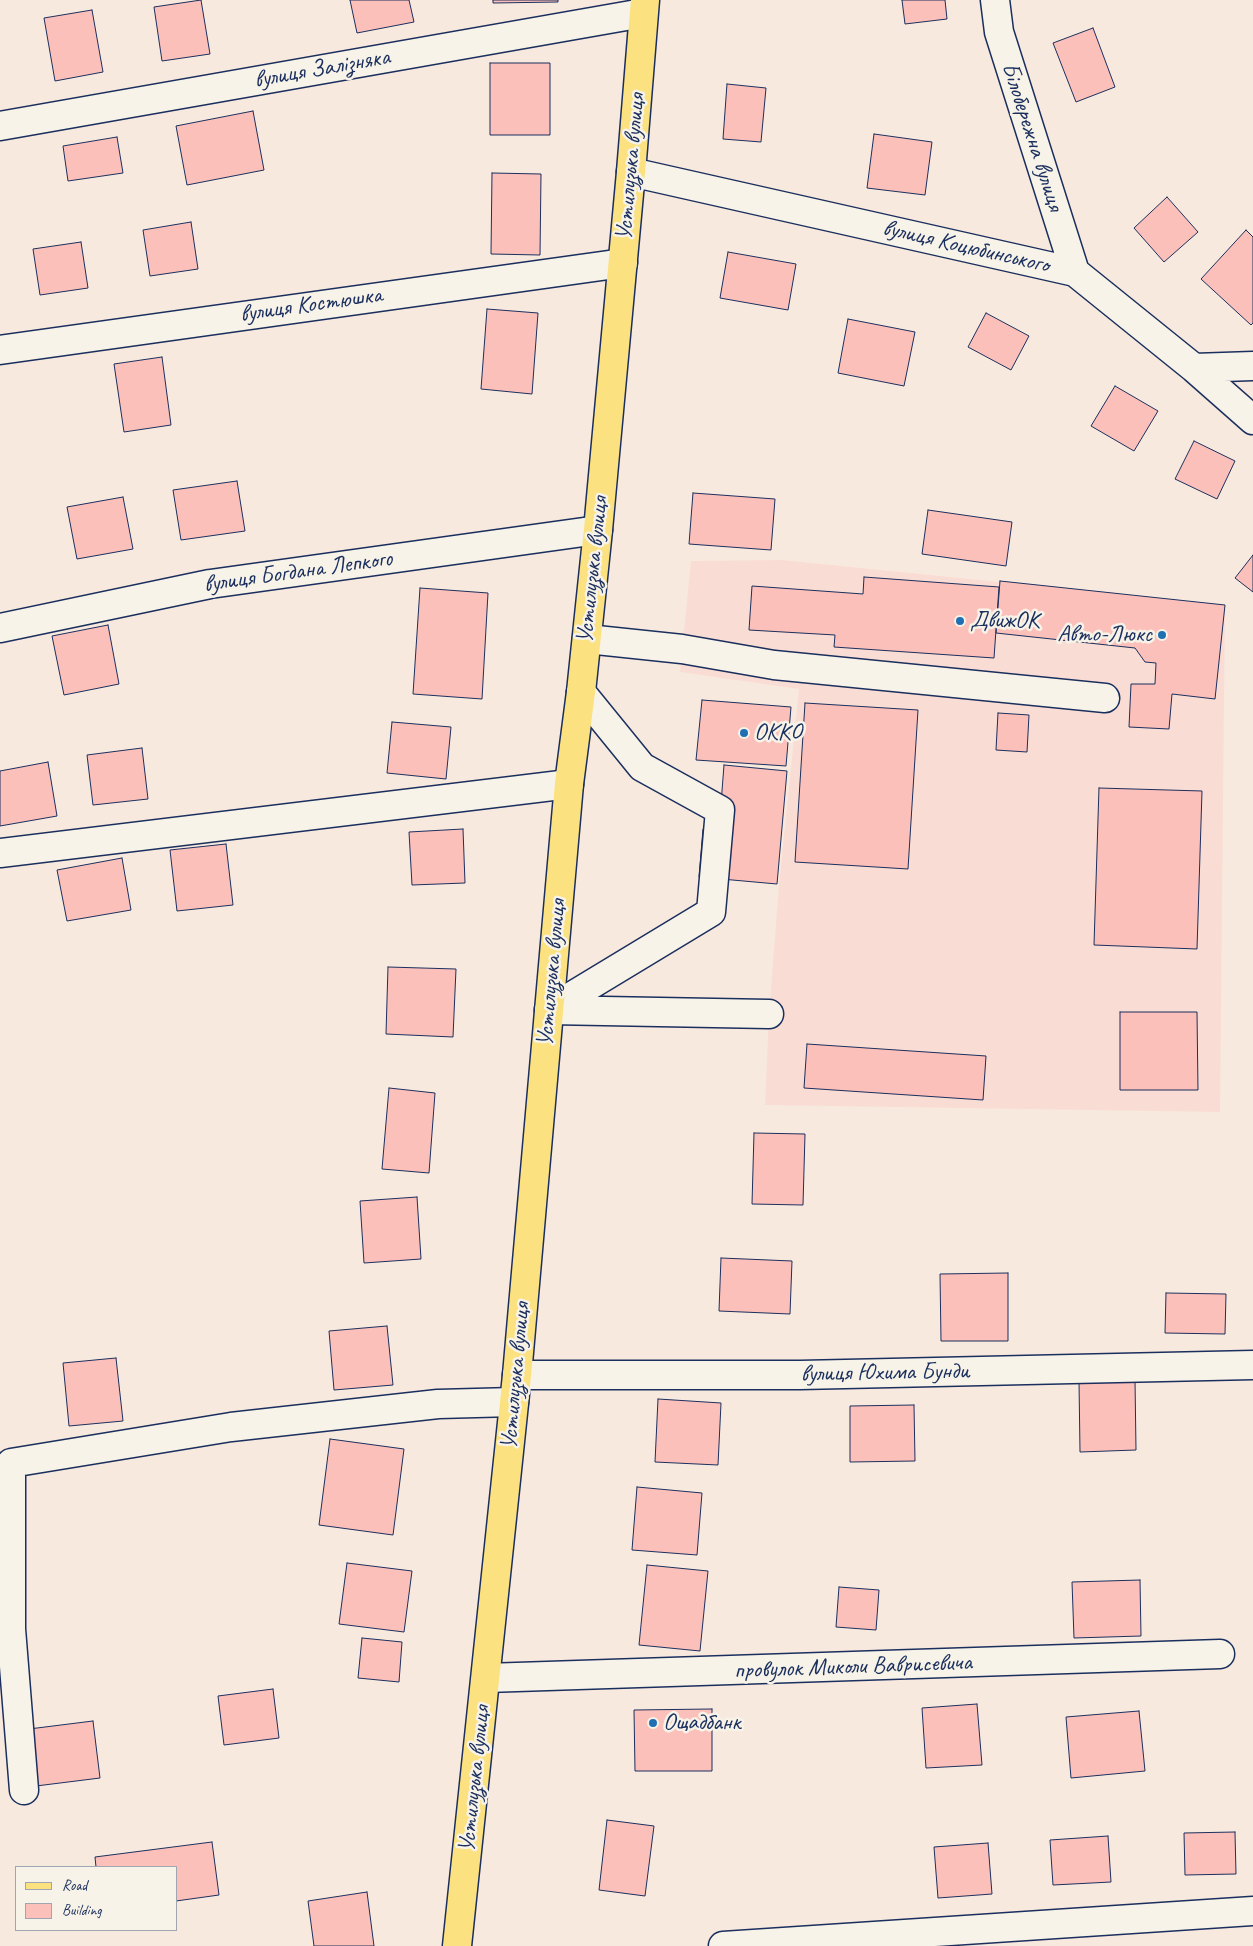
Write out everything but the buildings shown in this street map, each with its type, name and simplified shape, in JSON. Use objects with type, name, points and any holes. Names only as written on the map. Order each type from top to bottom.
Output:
[{"type":"main road","name":"Устилузька вулиця","points":[[458,1946],[517,1375],[569,784],[587,639],[623,263],[644,6]]},
{"type":"street","name":"Білобережна вулиця","points":[[995,0],[998,32],[1076,272]]},
{"type":"street","name":"вулиця Залізняка","points":[[0,126],[644,6]]},
{"type":"street","name":"вулиця Коцюбинського","points":[[631,172],[1076,272],[1194,368],[1253,420]]},
{"type":"street","name":"вулиця Костюшка","points":[[0,350],[623,263]]},
{"type":"street","points":[[1194,368],[1253,366]]},
{"type":"street","name":"вулиця Богдана Лепкого","points":[[0,628],[210,584],[598,530]]},
{"type":"street","points":[[587,639],[682,649],[774,665],[1105,698]]},
{"type":"street","points":[[549,1010],[711,912],[720,810],[642,767],[581,692]]},
{"type":"street","points":[[0,852],[569,784]]},
{"type":"street","points":[[549,1010],[769,1014]]},
{"type":"street","name":"вулиця Юхима Бунди","points":[[517,1375],[800,1375],[1219,1364],[1253,1365]]},
{"type":"street","points":[[24,1790],[10,1630],[11,1463],[231,1427],[438,1404],[514,1402]]},
{"type":"street","name":"провулок Миколи Ваврисевича","points":[[486,1678],[1220,1654]]},
{"type":"street","points":[[722,1946],[1253,1912]]},
{"type":"shaded area","points":[[782,560],[1225,605],[1220,1112],[765,1105],[769,1014],[779,885],[799,689],[680,672],[691,561]]},
{"type":"place","name":"ДвижОК","points":[[960,621]]},
{"type":"place","name":"Авто-Люкс","points":[[1162,635]]},
{"type":"place","name":"ОККО","points":[[744,733]]},
{"type":"place","name":"Ощадбанк","points":[[653,1723]]}]
